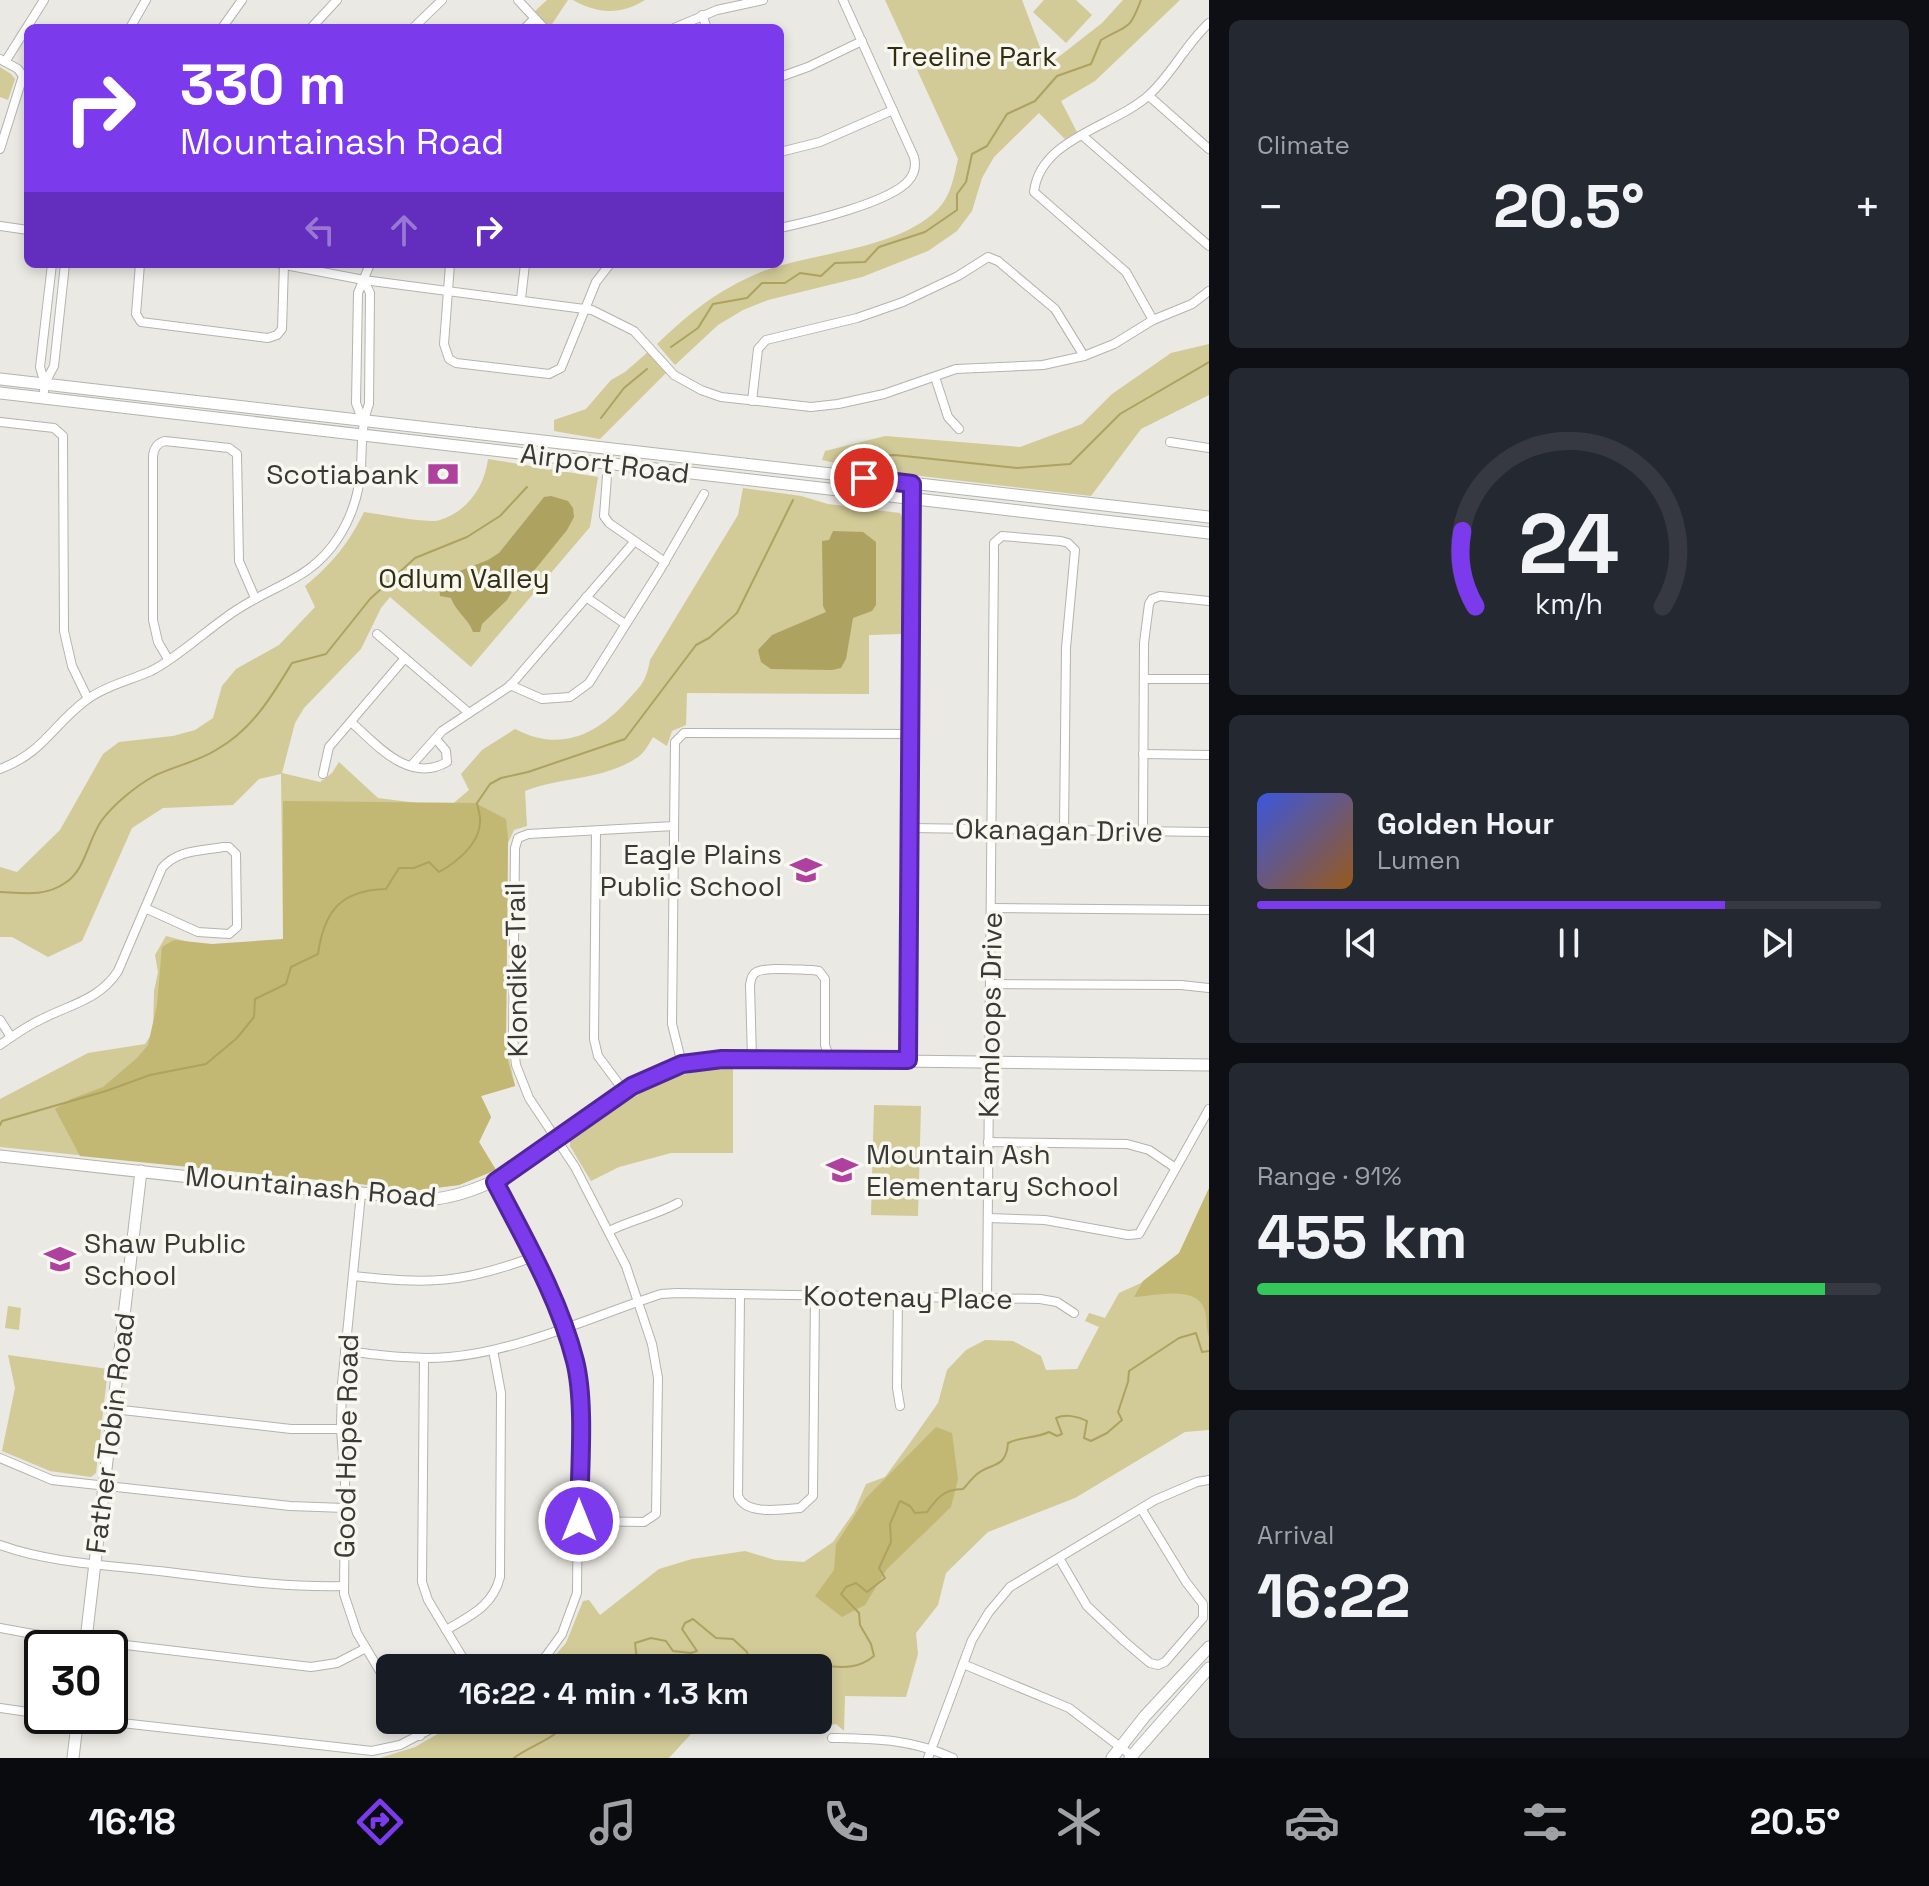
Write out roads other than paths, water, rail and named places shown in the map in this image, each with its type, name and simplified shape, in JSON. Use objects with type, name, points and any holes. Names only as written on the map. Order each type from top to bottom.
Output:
[{"type":"main road","name":"Airport Road","points":[[0,379],[1209,517]]},
{"type":"main road","name":"Airport Road","points":[[0,393],[1209,533]]},
{"type":"main road","name":"Mountainash Road","points":[[0,1156],[435,1199],[495,1182],[624,1091],[647,1077],[682,1064],[752,1059],[1209,1065]]},
{"type":"main road","name":"Father Tobin Road","points":[[88,1630],[141,1171]]},
{"type":"main road","points":[[1112,1758],[1209,1647]]},
{"type":"main road","points":[[1131,1757],[1209,1668]]},
{"type":"main road","points":[[73,1758],[76,1734]]},
{"type":"street","points":[[28,24],[44,0]]},
{"type":"street","points":[[132,24],[146,0]]},
{"type":"street","points":[[225,24],[242,0]]},
{"type":"street","points":[[315,24],[337,0]]},
{"type":"street","points":[[417,24],[442,0]]},
{"type":"street","points":[[518,0],[540,24]]},
{"type":"street","points":[[683,24],[702,15],[763,0]]},
{"type":"street","points":[[784,227],[853,208],[895,190],[908,182],[913,174],[915,162],[843,0]]},
{"type":"street","points":[[702,15],[705,24]]},
{"type":"street","points":[[529,24],[534,19]]},
{"type":"street","points":[[1153,320],[1126,272],[1034,192],[1035,181],[1048,158],[1149,96],[1209,23]]},
{"type":"street","points":[[0,149],[23,76],[3,60],[24,29]]},
{"type":"street","points":[[784,76],[862,41]]},
{"type":"street","points":[[1149,96],[1208,146]]},
{"type":"street","points":[[784,151],[820,142],[893,110]]},
{"type":"street","points":[[1083,136],[1209,246]]},
{"type":"street","points":[[0,226],[24,229]]},
{"type":"street","points":[[752,401],[758,349],[766,340],[857,318],[903,302],[958,276],[988,257],[998,261],[1055,309],[1084,356]]},
{"type":"street","points":[[45,384],[40,367],[52,268]]},
{"type":"street","points":[[43,398],[45,384],[54,366],[65,268]]},
{"type":"street","points":[[140,268],[136,314],[141,322],[268,338],[282,329],[283,268]]},
{"type":"street","points":[[303,268],[364,280],[521,299],[604,313],[634,331],[674,375],[691,386],[714,395],[752,401],[824,407],[884,394],[966,367],[1043,365],[1084,356],[1114,344],[1153,320],[1192,304],[1209,291]]},
{"type":"street","points":[[0,769],[32,753],[88,699],[150,671],[255,598],[301,576],[334,544],[351,514],[356,494],[363,420],[369,404],[370,293],[364,280],[368,268]]},
{"type":"street","points":[[450,268],[444,350],[449,359],[456,363],[554,373],[564,361],[596,282],[607,268]]},
{"type":"street","points":[[521,299],[525,268]]},
{"type":"street","points":[[935,377],[948,417],[959,429]]},
{"type":"street","points":[[0,422],[54,428],[63,436],[64,631],[72,666],[88,699]]},
{"type":"street","points":[[168,659],[156,637],[153,620],[153,456],[160,442],[229,448],[237,454],[239,561],[255,598]]},
{"type":"street","points":[[1170,442],[1209,448]]},
{"type":"street","points":[[609,449],[604,516],[634,542],[665,562]]},
{"type":"street","points":[[908,1060],[912,484]]},
{"type":"street","points":[[510,685],[537,699],[573,696],[592,679],[704,494]]},
{"type":"street","name":"Kamloops Drive","points":[[987,1298],[994,554],[997,538],[1008,536],[1068,543],[1075,550],[1066,648],[1064,830]]},
{"type":"street","points":[[411,766],[442,731],[510,685],[634,542]]},
{"type":"street","points":[[1143,830],[1144,643],[1152,599],[1164,596],[1209,601]]},
{"type":"street","points":[[586,597],[625,624]]},
{"type":"street","points":[[377,634],[469,713]]},
{"type":"street","points":[[323,774],[329,747],[405,658]]},
{"type":"street","points":[[1144,679],[1209,679]]},
{"type":"street","points":[[351,722],[396,762],[411,766],[435,769],[447,762],[446,751],[436,739]]},
{"type":"street","points":[[682,1064],[672,1024],[675,742],[684,733],[910,734]]},
{"type":"street","points":[[1143,754],[1209,755]]},
{"type":"street","points":[[624,1091],[601,1060],[594,1039],[596,831],[674,826]]},
{"type":"street","name":"Okanagan Drive","points":[[910,828],[1209,832]]},
{"type":"street","name":"Klondike Trail","points":[[579,1521],[644,1522],[656,1514],[658,1378],[652,1344],[626,1266],[575,1167],[520,1080],[514,1056],[515,848],[518,838],[528,834],[596,831]]},
{"type":"street","points":[[0,1045],[45,1017],[88,999],[109,983],[118,971],[162,868],[170,859],[223,847],[229,847],[236,854],[237,927],[229,934],[198,932],[145,908]]},
{"type":"street","points":[[991,908],[1209,910]]},
{"type":"street","points":[[752,1059],[751,979],[758,970],[783,969],[819,971],[825,979],[825,1045],[830,1060]]},
{"type":"street","points":[[990,984],[1181,985],[1209,988]]},
{"type":"street","points":[[0,1020],[11,1037]]},
{"type":"street","points":[[988,1218],[1045,1220],[1133,1235],[1142,1231],[1174,1167],[1209,1109]]},
{"type":"street","points":[[988,1142],[1127,1144],[1149,1150],[1174,1167]]},
{"type":"street","points":[[495,1182],[550,1289],[576,1362],[579,1388],[578,1583],[574,1604],[557,1641],[545,1654]]},
{"type":"street","name":"Good Hope Road","points":[[361,1194],[345,1351],[341,1429],[345,1508],[344,1586],[347,1609],[376,1665]]},
{"type":"street","points":[[609,1231],[659,1214],[678,1203]]},
{"type":"street","points":[[353,1276],[440,1282],[481,1275],[533,1257]]},
{"type":"street","name":"Kootenay Place","points":[[345,1351],[424,1358],[493,1350],[669,1293],[1040,1299],[1057,1302],[1074,1313]]},
{"type":"street","points":[[740,1294],[738,1496],[741,1503],[752,1509],[800,1508],[813,1496],[815,1295]]},
{"type":"street","points":[[898,1296],[897,1388],[900,1406]]},
{"type":"street","points":[[446,1630],[486,1605],[494,1595],[500,1577],[501,1393],[493,1350]]},
{"type":"street","points":[[424,1358],[422,1582],[428,1600],[461,1654]]},
{"type":"street","points":[[113,1409],[291,1429],[341,1429]]},
{"type":"street","points":[[0,1458],[52,1480],[290,1506],[345,1508]]},
{"type":"street","points":[[930,1753],[972,1640],[989,1612],[1010,1587],[1155,1500],[1209,1480]]},
{"type":"street","points":[[1059,1558],[1087,1606],[1150,1663],[1158,1665],[1165,1662],[1205,1612],[1203,1604],[1180,1573],[1142,1510]]},
{"type":"street","points":[[0,1545],[40,1556],[95,1564],[285,1585],[344,1586]]},
{"type":"street","points":[[0,1628],[24,1632]]},
{"type":"street","points":[[128,1648],[311,1667],[337,1663],[366,1648]]},
{"type":"street","points":[[963,1664],[1069,1708],[1131,1757]]},
{"type":"street","points":[[0,1708],[24,1711]]},
{"type":"street","points":[[128,1723],[361,1750],[393,1747],[424,1734]]},
{"type":"street","points":[[832,1738],[899,1741],[953,1758]]},
{"type":"waterway","points":[[671,347],[698,328],[713,304],[747,298],[762,283],[785,283],[800,273],[821,276],[835,263],[865,262],[879,247],[925,232],[957,210],[957,194],[966,182],[972,154],[987,146],[1007,114],[1035,101],[1057,76],[1091,64],[1101,40],[1130,22],[1141,0]]},
{"type":"waterway","points":[[875,456],[895,455],[1017,468],[1070,464],[1120,414],[1209,362]]},
{"type":"waterway","points":[[601,418],[624,388],[647,369]]},
{"type":"waterway","points":[[0,892],[42,892],[65,883],[78,870],[102,820],[126,796],[154,776],[201,758],[229,742],[260,711],[292,663],[326,654],[370,599],[415,558],[467,537],[500,516],[527,487]]},
{"type":"waterway","points":[[0,1125],[2,1121],[150,1075],[206,1064],[237,1038],[254,1017],[255,999],[286,984],[291,967],[318,954],[325,926],[337,906],[357,894],[386,889],[399,868],[414,868],[429,862],[439,872],[466,852],[479,831],[477,803],[490,784],[625,739],[696,645],[709,638],[737,613],[793,500]]},
{"type":"waterway","points":[[832,1667],[855,1666],[874,1656],[860,1625],[859,1613],[841,1594],[846,1587],[856,1583],[867,1592],[885,1578],[879,1568],[891,1542],[890,1524],[900,1501],[915,1513],[927,1512],[942,1495],[963,1489],[977,1474],[1001,1461],[1008,1443],[1049,1432],[1057,1436],[1062,1434],[1056,1418],[1072,1416],[1087,1421],[1084,1438],[1091,1441],[1122,1420],[1118,1412],[1129,1371],[1179,1338],[1196,1333],[1202,1352],[1209,1351]]},
{"type":"waterway","points":[[636,1654],[635,1643],[651,1638],[666,1641],[673,1651],[697,1651],[682,1629],[685,1623],[693,1619],[716,1638],[733,1639],[748,1654]]},
{"type":"waterway","points":[[514,1758],[554,1734]]},
{"type":"place","name":"Scotiabank","points":[[443,474]]},
{"type":"place","name":"Eagle Plains Public School","points":[[806,870]]},
{"type":"place","name":"Mountain Ash Elementary School","points":[[842,1170]]},
{"type":"place","name":"Shaw Public School","points":[[60,1259]]},
{"type":"park label","name":"Treeline Park","points":[[972,56]]},
{"type":"park label","name":"Odlum Valley","points":[[464,578]]}]
